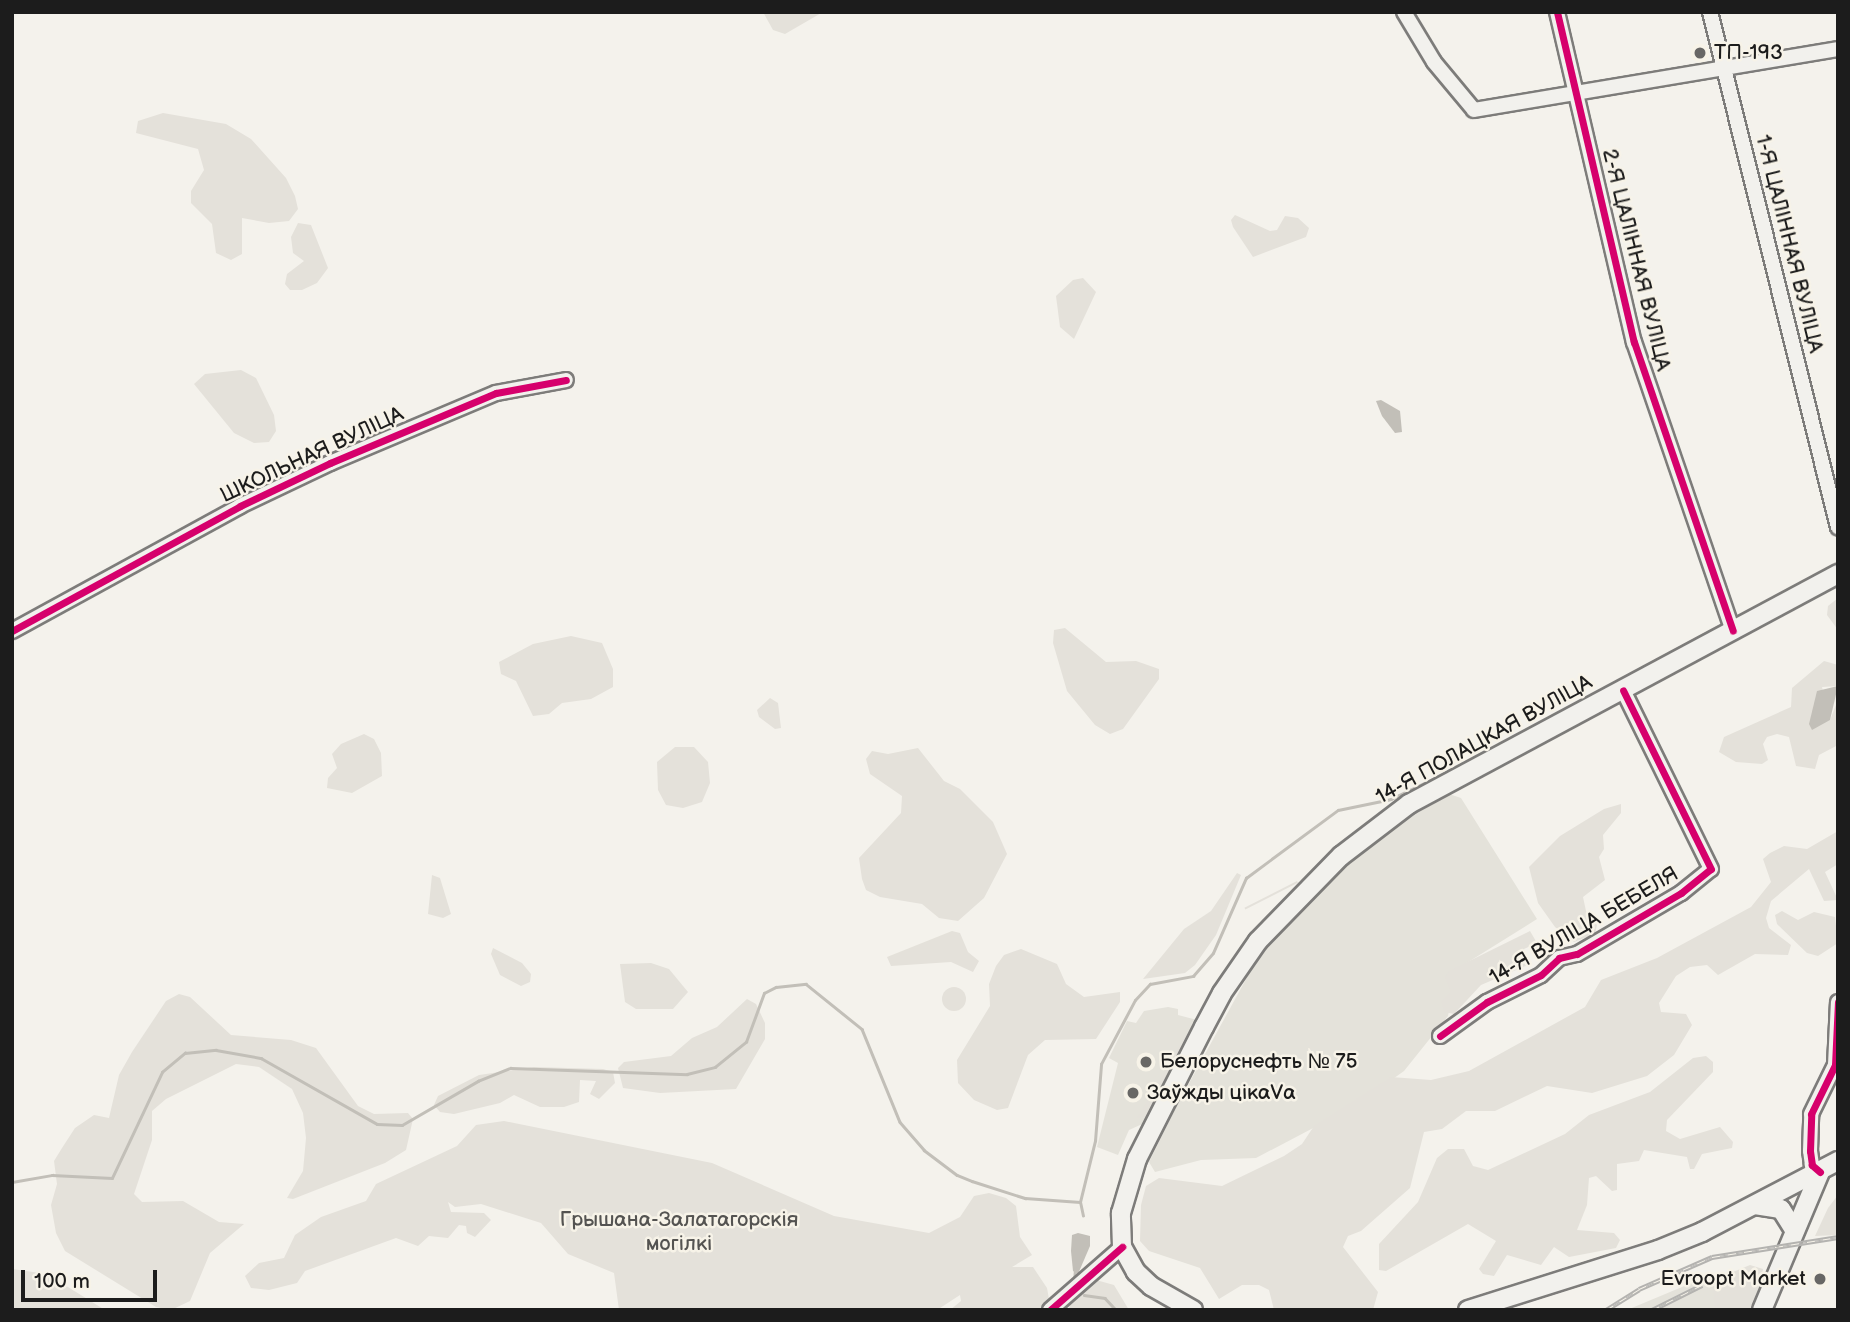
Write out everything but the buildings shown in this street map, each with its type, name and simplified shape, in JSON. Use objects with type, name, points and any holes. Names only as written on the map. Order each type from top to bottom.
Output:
[{"type":"main road","name":"14-Я ПОЛАЦКАЯ ВУЛІЦА","points":[[1122,1247],[1121,1213],[1138,1159],[1222,993],[1286,911],[1373,828],[1409,804],[1838,574]]},
{"type":"main road","points":[[1468,1310],[1658,1250],[1838,1161]]},
{"type":"main road","points":[[1762,1310],[1820,1172]]},
{"type":"main road","points":[[1752,1205],[1781,1209],[1796,1231]]},
{"type":"main road","points":[[1122,1247],[1151,1286],[1193,1310]]},
{"type":"street","points":[[1404,12],[1434,62],[1474,110],[1724,65],[1838,49]]},
{"type":"street","name":"2-Я ЦАЛІННАЯ ВУЛІЦА","points":[[1557,12],[1634,342],[1733,631]]},
{"type":"street","name":"1-Я ЦАЛІННАЯ ВУЛІЦА","points":[[1710,12],[1838,527]]},
{"type":"street","name":"ШКОЛЬНАЯ ВУЛІЦА","points":[[12,631],[240,506],[330,463],[496,393],[566,380]]},
{"type":"street","name":"14-Я ВУЛІЦА БЕБЕЛЯ","points":[[1440,1036],[1487,1002],[1541,975],[1559,958],[1577,954],[1681,893],[1711,869],[1623,690]]},
{"type":"street","points":[[1820,1172],[1812,1165],[1811,1114],[1835,1065],[1838,1002]]},
{"type":"street","points":[[1051,1310],[1122,1247]]},
{"type":"shaded area","points":[[1381,400],[1400,411],[1402,432],[1395,433],[1382,416],[1376,401]]},
{"type":"shaded area","points":[[1838,686],[1830,720],[1812,730],[1809,724],[1817,691]]},
{"type":"shaded area","points":[[1446,793],[1461,798],[1537,919],[1457,969],[1448,1016],[1404,1071],[1355,1106],[1256,1158],[1201,1160],[1155,1172],[1149,1162],[1262,950],[1313,891],[1356,853],[1403,817]]},
{"type":"shaded area","points":[[1168,1007],[1178,1009],[1178,1015],[1201,1021],[1149,1121],[1129,1130],[1118,1155],[1097,1147],[1118,1063],[1109,1058],[1127,1021],[1136,1023],[1144,1011]]},
{"type":"shaded area","points":[[1078,1233],[1090,1236],[1090,1246],[1078,1274],[1073,1271],[1071,1251],[1072,1235]]},
{"type":"shaded area","points":[[1713,1274],[1718,1310],[1627,1310]]},
{"type":"green space","points":[[763,12],[823,12],[785,34],[773,30]]},
{"type":"green space","points":[[163,113],[226,124],[251,139],[286,178],[295,196],[298,209],[289,221],[269,223],[242,218],[242,254],[231,260],[216,253],[212,224],[191,203],[191,191],[204,170],[198,149],[136,133],[138,121]]},
{"type":"green space","points":[[1235,215],[1270,231],[1277,230],[1285,216],[1298,218],[1309,228],[1306,237],[1253,257],[1233,227],[1231,220]]},
{"type":"green space","points":[[298,223],[311,225],[328,268],[317,283],[302,290],[290,290],[285,284],[287,274],[304,261],[293,253],[291,237]]},
{"type":"green space","points":[[1083,278],[1096,292],[1074,339],[1060,327],[1056,296],[1073,280]]},
{"type":"green space","points":[[241,370],[256,378],[274,415],[276,431],[269,442],[254,443],[234,433],[194,384],[205,374]]},
{"type":"green space","points":[[1838,598],[1838,630],[1827,615],[1828,606]]},
{"type":"green space","points":[[1065,628],[1106,662],[1136,661],[1159,669],[1159,679],[1123,729],[1110,734],[1095,725],[1067,691],[1053,643],[1054,630]]},
{"type":"green space","points":[[571,636],[602,643],[613,669],[613,687],[591,699],[562,703],[549,714],[533,716],[516,681],[501,674],[499,662],[533,644]]},
{"type":"green space","points":[[1824,661],[1838,665],[1838,686],[1822,687],[1830,720],[1838,700],[1838,745],[1819,755],[1815,769],[1796,766],[1789,737],[1777,734],[1767,737],[1763,744],[1768,760],[1762,764],[1736,762],[1719,752],[1724,737],[1791,707],[1792,688]]},
{"type":"green space","points":[[770,698],[778,703],[781,728],[775,729],[759,717],[757,710]]},
{"type":"green space","points":[[364,734],[374,739],[381,753],[382,776],[352,793],[327,788],[328,778],[337,768],[332,754],[341,744]]},
{"type":"green space","points":[[675,747],[694,747],[708,762],[710,783],[702,802],[683,808],[666,805],[658,790],[657,762]]},
{"type":"green space","points":[[918,748],[944,781],[960,789],[993,822],[1007,854],[984,898],[958,921],[939,918],[922,904],[880,897],[866,890],[862,879],[859,858],[901,813],[902,796],[870,774],[866,759],[872,751],[888,754]]},
{"type":"green space","points":[[1621,804],[1621,813],[1603,835],[1604,849],[1599,857],[1605,880],[1583,897],[1586,911],[1597,925],[1595,934],[1574,942],[1555,927],[1538,903],[1529,867],[1560,836],[1604,809]]},
{"type":"green space","points":[[1838,831],[1838,864],[1825,872],[1838,900],[1824,901],[1809,869],[1771,901],[1766,918],[1769,928],[1791,945],[1788,955],[1755,954],[1718,975],[1707,965],[1690,967],[1676,976],[1659,1003],[1661,1012],[1686,1014],[1692,1025],[1674,1055],[1647,1076],[1592,1093],[1547,1086],[1495,1111],[1466,1111],[1442,1129],[1424,1132],[1410,1188],[1361,1231],[1348,1236],[1343,1247],[1378,1292],[1373,1310],[1274,1310],[1269,1290],[1259,1285],[1242,1285],[1219,1299],[1200,1268],[1149,1251],[1140,1241],[1141,1205],[1146,1186],[1159,1178],[1222,1186],[1284,1156],[1302,1144],[1314,1126],[1391,1077],[1431,1080],[1469,1071],[1585,1007],[1601,980],[1657,958],[1751,907],[1771,882],[1763,859],[1770,853],[1784,846],[1807,849]]},
{"type":"green space","points":[[1237,873],[1241,875],[1216,935],[1195,965],[1185,973],[1143,979],[1184,929],[1211,911]]},
{"type":"green space","points":[[432,875],[440,878],[451,914],[443,918],[428,914]]},
{"type":"green space","points":[[1297,881],[1298,883],[1245,910]]},
{"type":"green space","points":[[1782,911],[1798,920],[1814,912],[1835,917],[1838,943],[1818,956],[1807,953],[1777,924],[1775,915]]},
{"type":"green space","points":[[952,931],[960,933],[968,952],[979,961],[973,972],[951,962],[891,966],[887,957]]},
{"type":"green space","points":[[1530,931],[1537,943],[1524,949],[1528,965],[1481,985],[1454,1014],[1444,1012],[1441,1002],[1451,992],[1445,977],[1449,971]]},
{"type":"green space","points":[[493,948],[522,963],[531,974],[530,982],[521,986],[500,975],[491,954]]},
{"type":"green space","points":[[1021,949],[1057,964],[1066,984],[1084,997],[1120,992],[1120,1002],[1096,1039],[1045,1040],[1028,1055],[1008,1108],[997,1110],[974,1100],[958,1083],[957,1060],[990,1006],[989,984],[996,966],[1004,955]]},
{"type":"green space","points":[[651,963],[669,969],[688,992],[673,1009],[636,1009],[625,1002],[620,964]]},
{"type":"green space","points":[[954,987],[963,990],[966,999],[963,1008],[954,1011],[945,1008],[942,999],[945,990]]},
{"type":"green space","points":[[179,994],[190,997],[231,1035],[291,1040],[316,1048],[358,1106],[374,1114],[408,1113],[413,1119],[406,1150],[385,1163],[293,1199],[287,1198],[303,1171],[306,1138],[303,1113],[292,1089],[259,1067],[236,1064],[166,1099],[152,1111],[152,1140],[134,1194],[142,1202],[183,1201],[219,1222],[244,1224],[210,1253],[190,1301],[171,1310],[156,1307],[65,1251],[56,1233],[51,1205],[57,1184],[54,1161],[75,1128],[94,1115],[109,1118],[119,1075],[166,1001]]},
{"type":"green space","points":[[747,999],[756,1004],[765,1023],[765,1039],[736,1089],[660,1093],[623,1088],[618,1068],[624,1062],[671,1056],[692,1038],[717,1027]]},
{"type":"green space","points":[[1187,1033],[1190,1037],[1150,1116],[1137,1118]]},
{"type":"green space","points":[[1706,1056],[1713,1062],[1713,1072],[1667,1120],[1666,1131],[1680,1139],[1720,1127],[1733,1142],[1732,1148],[1702,1154],[1694,1169],[1690,1169],[1687,1157],[1644,1150],[1639,1161],[1617,1164],[1617,1190],[1612,1191],[1596,1176],[1589,1178],[1587,1205],[1577,1230],[1614,1233],[1620,1240],[1616,1248],[1569,1257],[1554,1247],[1541,1265],[1507,1255],[1494,1276],[1483,1274],[1479,1269],[1496,1241],[1468,1224],[1386,1271],[1379,1270],[1379,1244],[1418,1202],[1437,1158],[1448,1149],[1464,1149],[1473,1166],[1488,1170],[1565,1134],[1589,1115],[1650,1092],[1693,1058]]},
{"type":"green space","points":[[534,1067],[603,1069],[613,1072],[615,1083],[599,1099],[590,1094],[596,1081],[580,1080],[579,1102],[564,1107],[540,1107],[514,1095],[500,1103],[454,1114],[440,1112],[434,1105],[438,1096],[479,1075]]},
{"type":"green space","name":"Грышана-Залатагорскія могілкі","points":[[504,1121],[712,1163],[834,1216],[929,1233],[960,1217],[974,1196],[989,1193],[1006,1198],[1016,1206],[1020,1237],[1032,1255],[1012,1267],[1033,1267],[1047,1288],[1049,1299],[1040,1310],[950,1310],[961,1301],[960,1295],[937,1310],[619,1310],[614,1273],[568,1254],[541,1223],[481,1204],[455,1207],[448,1202],[451,1212],[484,1213],[491,1220],[475,1237],[467,1233],[466,1226],[459,1225],[448,1238],[429,1236],[418,1246],[396,1238],[305,1271],[297,1283],[269,1290],[251,1288],[245,1276],[259,1263],[284,1258],[295,1235],[321,1217],[366,1201],[376,1184],[457,1146],[476,1125]]},
{"type":"green space","points":[[1838,1195],[1838,1235],[1815,1236],[1828,1208]]},
{"type":"green space","points":[[1750,1265],[1763,1269],[1756,1310],[1715,1310],[1713,1288],[1721,1277]]},
{"type":"green space","points":[[12,1269],[47,1274],[105,1310],[12,1310]]},
{"type":"green space","points":[[1096,1280],[1114,1285],[1129,1310],[1069,1308],[1074,1292]]},
{"type":"waterway","points":[[1813,578],[1838,562]]},
{"type":"waterway","points":[[1738,616],[1761,606]]},
{"type":"waterway","points":[[1083,1216],[1080,1202],[1095,1141],[1101,1064],[1135,1000],[1150,984],[1193,976],[1213,953],[1246,878],[1338,810],[1391,799],[1458,767],[1724,623]]},
{"type":"waterway","points":[[12,1182],[52,1175],[112,1178],[162,1072],[185,1053],[216,1050],[261,1058],[377,1124],[402,1125],[478,1081],[511,1068],[687,1074],[715,1067],[746,1042],[764,993],[776,987],[806,984],[862,1029],[900,1122],[924,1150],[957,1175],[972,1181],[1025,1198],[1080,1202]]},
{"type":"waterway","points":[[1074,1283],[1075,1269]]},
{"type":"waterway","points":[[1084,1295],[1105,1298],[1116,1310]]},
{"type":"railway","points":[[1606,1310],[1639,1289],[1712,1257],[1838,1237]]},
{"type":"railway","points":[[1652,1310],[1702,1285]]},
{"type":"cycle path","points":[[1557,12],[1634,342],[1733,631]]},
{"type":"cycle path","points":[[12,631],[240,506],[330,463],[496,393],[566,380]]},
{"type":"cycle path","points":[[1440,1036],[1487,1002],[1541,975],[1559,958],[1577,954],[1681,893],[1711,869],[1623,690]]},
{"type":"cycle path","points":[[1820,1172],[1812,1165],[1811,1114],[1835,1065],[1838,1002]]},
{"type":"cycle path","points":[[1050,1310],[1122,1247]]},
{"type":"place","name":"ТП-193","points":[[1700,53]]},
{"type":"place","name":"Белоруснефть № 75","points":[[1146,1062]]},
{"type":"place","name":"Заўжды цікаVа","points":[[1133,1093]]},
{"type":"place","name":"Evroopt Market","points":[[1820,1279]]}]
